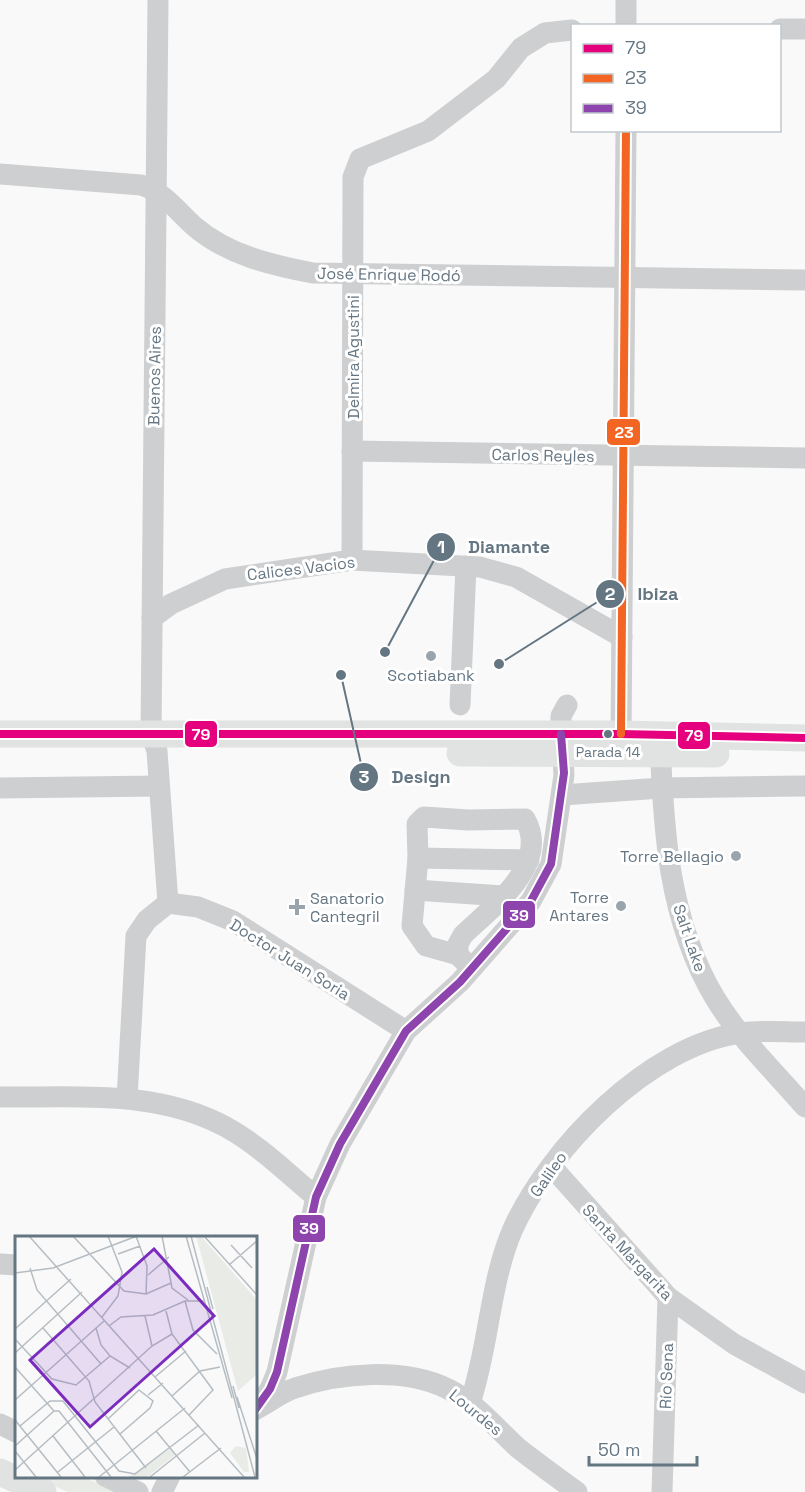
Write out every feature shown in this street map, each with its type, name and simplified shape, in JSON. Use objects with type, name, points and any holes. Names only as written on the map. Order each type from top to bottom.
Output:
[{"type":"main road","points":[[0,734],[154,742],[660,745],[805,754]]},
{"type":"main road","points":[[562,744],[621,734],[660,745],[805,738]]},
{"type":"main road","points":[[0,750],[154,742]]},
{"type":"main road","points":[[0,1472],[43,1492]]},
{"type":"street","name":"Buenos Aires","points":[[158,0],[152,618],[154,742],[168,903]]},
{"type":"street","points":[[626,0],[626,24]]},
{"type":"street","points":[[781,29],[805,29]]},
{"type":"street","name":"Delmira Agustini","points":[[352,560],[353,177],[360,159],[428,131],[496,79],[521,48],[545,33],[571,30]]},
{"type":"street","points":[[621,734],[626,132]]},
{"type":"street","points":[[0,174],[141,185],[156,190]]},
{"type":"street","name":"José Enrique Rodó","points":[[156,190],[195,227],[220,244],[265,264],[313,273],[805,280]]},
{"type":"street","name":"Carlos Reyles","points":[[352,451],[805,458]]},
{"type":"street","name":"Calices Vacios","points":[[152,618],[171,604],[225,579],[352,560],[480,567],[516,577],[622,637]]},
{"type":"street","points":[[460,705],[466,566]]},
{"type":"street","points":[[256,1406],[262,1384],[277,1372],[316,1197],[340,1144],[406,1031],[460,982],[465,962],[531,901],[550,864],[561,795],[561,716],[567,705]]},
{"type":"street","name":"Salt Lake","points":[[660,745],[661,788],[673,888],[692,951],[716,1000],[741,1033],[805,1107]]},
{"type":"street","points":[[0,788],[159,786]]},
{"type":"street","points":[[561,795],[661,788],[805,786]]},
{"type":"street","points":[[424,817],[468,820],[520,818],[527,822],[531,854],[529,860],[515,884],[464,935],[458,944],[465,962],[426,946],[412,926],[418,858],[417,824],[424,817]]},
{"type":"street","points":[[418,858],[529,860]]},
{"type":"street","points":[[415,890],[503,896]]},
{"type":"street","points":[[127,1099],[136,936],[147,920],[168,903]]},
{"type":"street","name":"Doctor Juan Soria","points":[[168,903],[198,907],[233,921],[406,1031]]},
{"type":"street","name":"Galileo","points":[[470,1403],[480,1373],[489,1316],[513,1231],[552,1167],[579,1132],[630,1084],[701,1044],[741,1033],[805,1032]]},
{"type":"street","points":[[0,1097],[77,1095],[127,1099],[197,1114],[226,1127],[253,1144],[316,1197]]},
{"type":"street","name":"Santa Margarita","points":[[552,1167],[668,1297],[734,1344],[805,1383]]},
{"type":"street","points":[[0,1264],[15,1266]]},
{"type":"street","name":"Río Sena","points":[[662,1492],[668,1297]]},
{"type":"street","name":"Lourdes","points":[[256,1409],[293,1389],[374,1375],[430,1381],[450,1389],[470,1403],[520,1449],[577,1492]]},
{"type":"street","points":[[0,1424],[15,1432]]},
{"type":"street","points":[[107,1477],[138,1492]]},
{"type":"street","points":[[162,1492],[170,1477]]},
{"type":"shaded area","points":[[32,1477],[83,1477],[118,1492],[68,1492]]},
{"type":"transit line","name":"23","points":[[621,734],[626,132]]},
{"type":"transit line","name":"79","points":[[0,734],[621,734],[805,738]]},
{"type":"transit line","name":"39","points":[[256,1409],[270,1389],[277,1372],[316,1197],[340,1144],[406,1031],[460,982],[531,901],[551,864],[564,773],[561,734]]},
{"type":"place","name":"Diamante","points":[[385,652]]},
{"type":"place","name":"Scotiabank","points":[[431,656]]},
{"type":"place","name":"Ibiza","points":[[499,664]]},
{"type":"place","name":"Design","points":[[341,675]]},
{"type":"place","name":"Parada 14","points":[[608,734]]},
{"type":"place","name":"Torre Bellagio","points":[[736,856]]},
{"type":"place","name":"Torre Antares","points":[[621,906]]},
{"type":"place","name":"Sanatorio Cantegril","points":[[297,907]]}]
